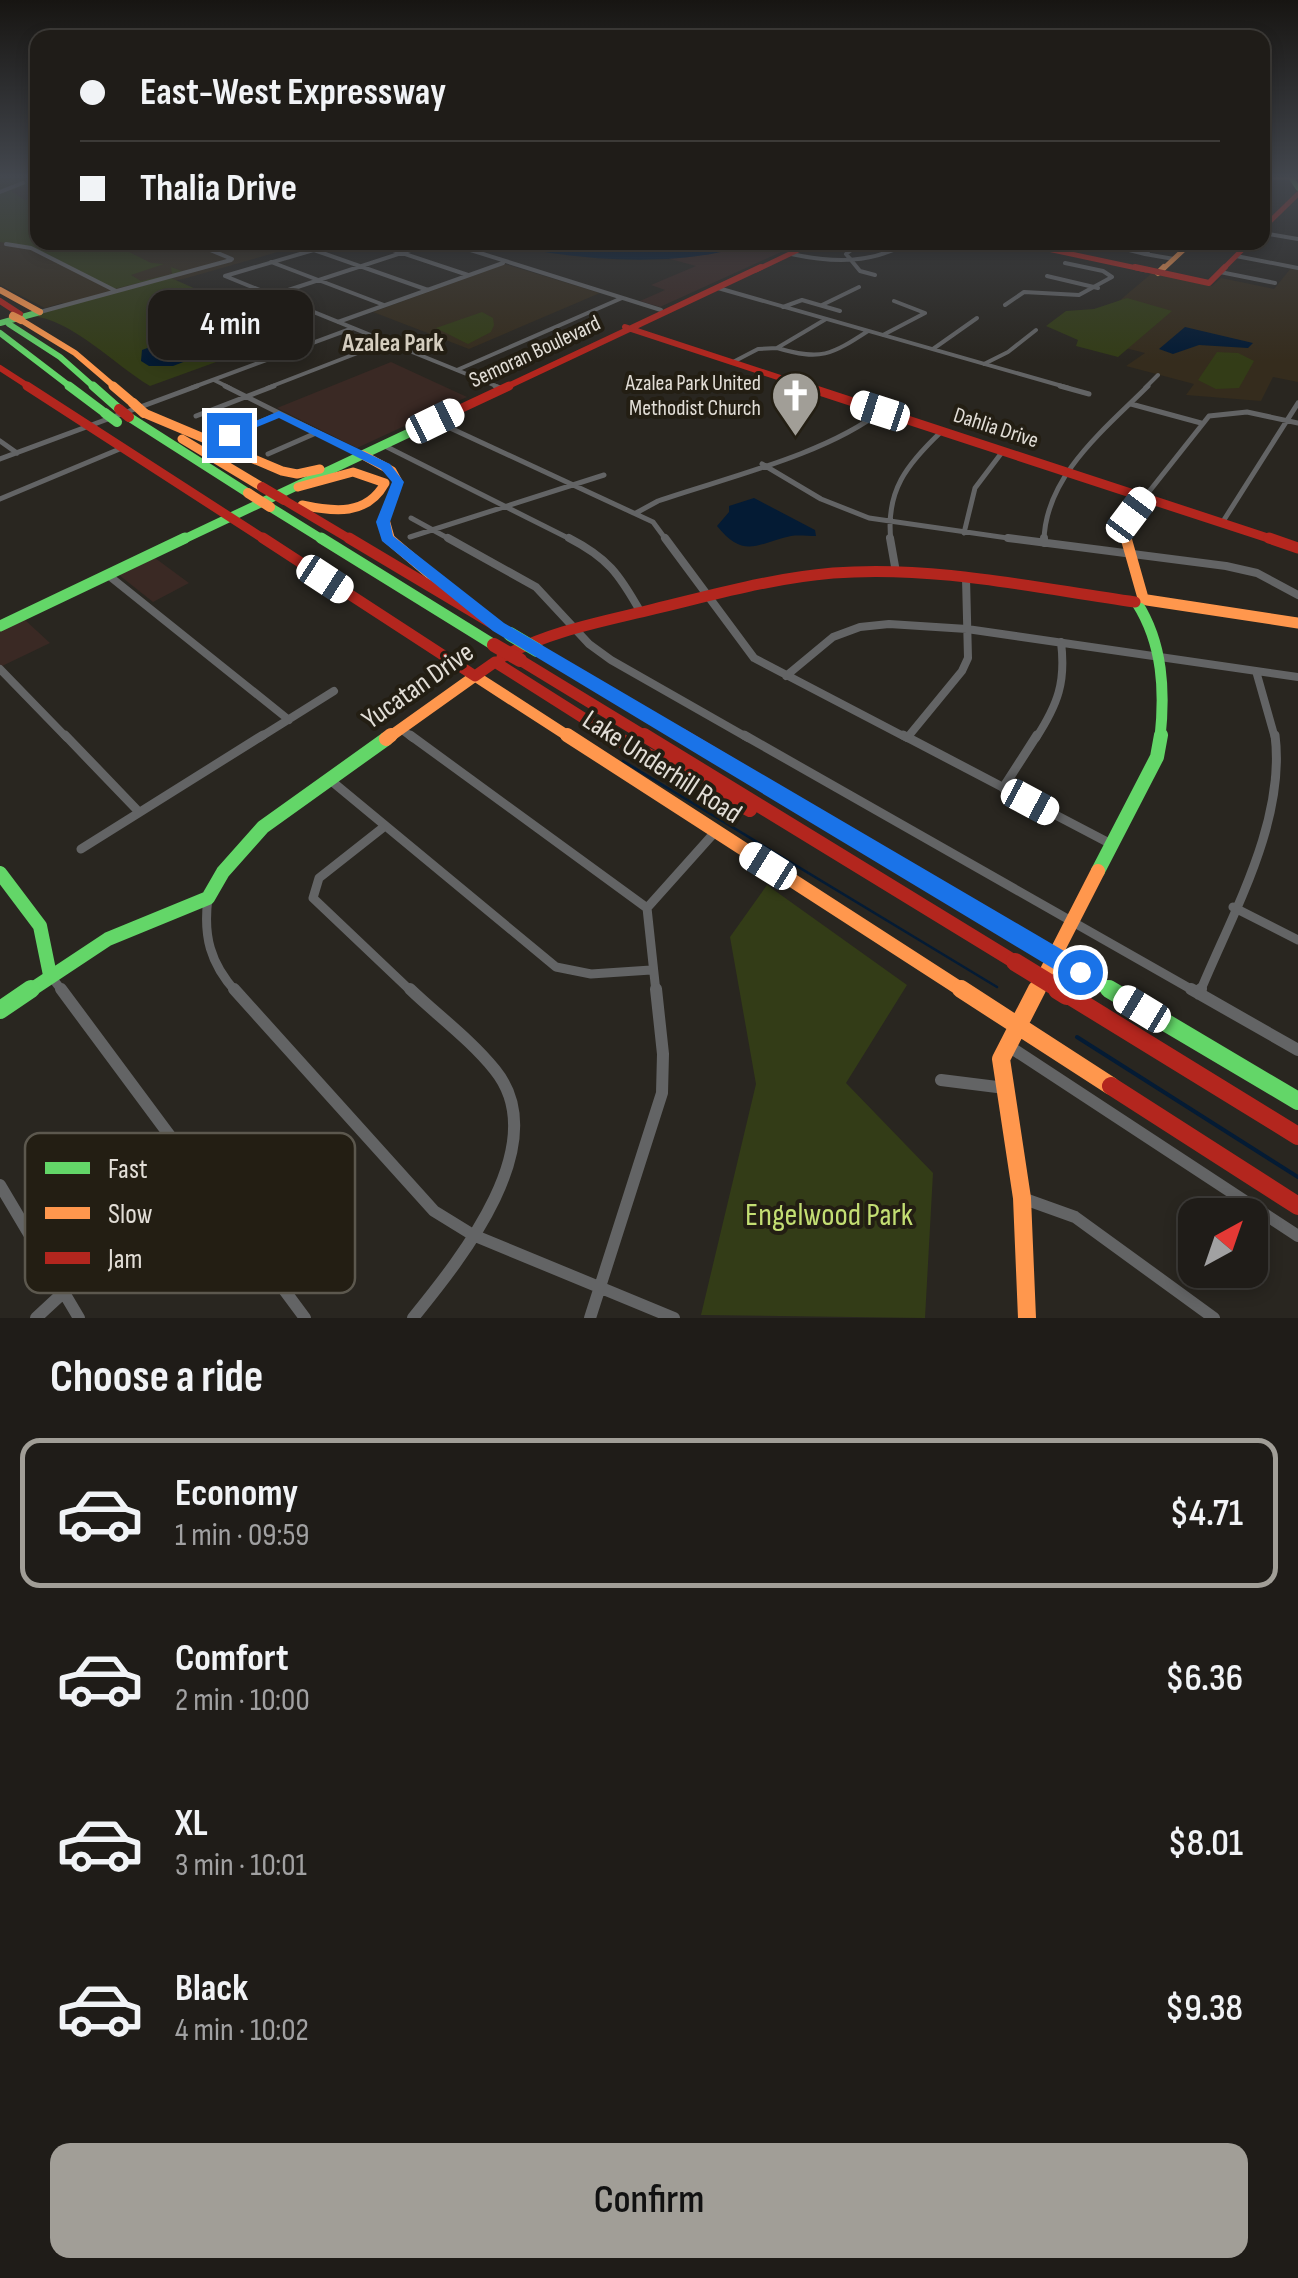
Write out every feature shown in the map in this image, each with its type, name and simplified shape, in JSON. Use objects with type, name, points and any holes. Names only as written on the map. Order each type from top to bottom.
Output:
[{"type":"main road","name":"Semoran Boulevard","points":[[787,253],[792,250]]},
{"type":"main road","name":"Semoran Boulevard","points":[[0,626],[320,469],[795,250]]},
{"type":"main road","points":[[1044,250],[1094,264],[1208,283],[1242,250]]},
{"type":"main road","points":[[1158,272],[1183,250]]},
{"type":"main road","name":"Semoran Boulevard","points":[[628,328],[714,288]]},
{"type":"main road","points":[[0,290],[13,319],[75,353],[125,413],[504,630],[1298,1101]]},
{"type":"main road","points":[[0,301],[13,319],[165,450],[255,490]]},
{"type":"main road","name":"Dahlia Drive","points":[[628,328],[1298,548]]},
{"type":"main road","name":"Lake Underhill Road","points":[[0,368],[1298,1206]]},
{"type":"main road","name":"Semoran Boulevard","points":[[0,618],[298,487],[360,453],[383,446],[500,388]]},
{"type":"main road","points":[[125,413],[282,471],[298,474],[320,469]]},
{"type":"main road","points":[[360,453],[392,470],[398,482],[383,522],[387,538],[504,630]]},
{"type":"main road","points":[[277,503],[318,510],[354,510],[382,495],[384,484],[376,475],[358,471],[298,487]]},
{"type":"main road","points":[[1027,1318],[1022,1198],[1001,1060],[1016,1024],[1157,756],[1165,728],[1166,699],[1158,656],[1125,534],[1131,515],[1144,498]]},
{"type":"main road","points":[[277,503],[494,645],[1298,1136]]},
{"type":"main road","name":"Yucatan Drive","points":[[208,898],[237,848],[329,779],[528,640],[572,628],[802,577],[896,572],[1298,623]]},
{"type":"main road","points":[[495,662],[640,754],[748,809],[797,828]]},
{"type":"main road","points":[[0,873],[40,926],[50,975]]},
{"type":"main road","points":[[0,1010],[131,927],[208,898]]},
{"type":"street","points":[[3,244],[35,252],[116,292]]},
{"type":"street","points":[[13,319],[231,260],[209,250]]},
{"type":"street","points":[[428,290],[314,250],[224,276],[500,388]]},
{"type":"street","points":[[393,250],[468,275]]},
{"type":"street","points":[[271,295],[411,250]]},
{"type":"street","points":[[470,250],[661,310]]},
{"type":"street","points":[[848,250],[845,252],[860,270],[875,275]]},
{"type":"street","points":[[787,253],[824,262],[883,258],[896,250]]},
{"type":"street","points":[[1129,250],[1173,259]]},
{"type":"street","points":[[1145,254],[1150,250]]},
{"type":"street","points":[[1236,256],[1298,268]]},
{"type":"street","points":[[271,262],[384,306]]},
{"type":"street","points":[[338,322],[506,262]]},
{"type":"street","points":[[1005,305],[1024,292],[1067,298],[1086,296],[1112,275],[1094,264],[1065,263]]},
{"type":"street","points":[[67,268],[108,294]]},
{"type":"street","points":[[1220,272],[1275,283]]},
{"type":"street","points":[[1047,276],[1098,288]]},
{"type":"street","points":[[822,305],[859,287]]},
{"type":"street","points":[[714,288],[1089,394]]},
{"type":"street","points":[[457,370],[622,298]]},
{"type":"street","points":[[783,307],[801,300],[840,311]]},
{"type":"street","points":[[883,336],[926,313],[894,302]]},
{"type":"street","points":[[933,350],[978,318]]},
{"type":"street","points":[[777,348],[826,319]]},
{"type":"street","points":[[0,459],[354,328]]},
{"type":"street","points":[[984,364],[1008,352],[1036,330]]},
{"type":"street","points":[[733,362],[758,350],[777,348],[825,358],[868,331]]},
{"type":"street","points":[[196,416],[386,342]]},
{"type":"street","points":[[1044,542],[1044,520],[1050,500],[1158,375]]},
{"type":"street","points":[[214,380],[360,453]]},
{"type":"street","points":[[1222,523],[1298,403]]},
{"type":"street","points":[[1131,404],[1200,424]]},
{"type":"street","points":[[636,513],[658,501],[843,436],[880,411]]},
{"type":"street","points":[[1144,498],[1200,424],[1221,412],[1248,412],[1298,423]]},
{"type":"street","points":[[229,435],[279,414]]},
{"type":"street","points":[[435,421],[654,522],[747,651],[786,676],[1111,844]]},
{"type":"street","points":[[896,572],[886,523],[890,494],[910,460],[942,431]]},
{"type":"street","points":[[268,454],[316,433]]},
{"type":"street","points":[[0,441],[17,453]]},
{"type":"street","points":[[383,446],[608,560],[640,612]]},
{"type":"street","points":[[0,499],[124,449]]},
{"type":"street","points":[[964,532],[966,504],[974,485],[1003,452]]},
{"type":"street","points":[[762,464],[828,505],[886,523],[1242,569],[1298,594]]},
{"type":"street","points":[[410,537],[604,475]]},
{"type":"street","points":[[410,518],[536,587],[572,628],[611,660],[1298,1050]]},
{"type":"street","points":[[108,575],[289,720]]},
{"type":"street","points":[[907,738],[962,671],[968,658],[966,578]]},
{"type":"street","points":[[786,676],[824,643],[860,627],[923,624],[1298,677]]},
{"type":"street","points":[[1003,788],[1058,704],[1065,673],[1061,642]]},
{"type":"street","points":[[0,669],[139,812]]},
{"type":"street","points":[[1199,994],[1271,806],[1277,764],[1274,721],[1256,670]]},
{"type":"street","points":[[81,849],[334,692]]},
{"type":"street","points":[[400,730],[647,908]]},
{"type":"street","points":[[329,779],[556,967],[591,974],[651,970]]},
{"type":"street","points":[[384,826],[319,878],[313,898],[496,1071],[512,1107],[507,1172],[473,1236],[413,1318]]},
{"type":"street","points":[[590,1318],[662,1093],[662,1054],[647,908],[715,832]]},
{"type":"street","points":[[208,898],[203,927],[211,960],[222,976],[434,1211],[473,1236],[674,1318]]},
{"type":"street","points":[[1233,907],[1298,940]]},
{"type":"street","points":[[50,975],[167,1133]]},
{"type":"street","points":[[1006,1044],[1298,1236]]},
{"type":"street","points":[[941,1080],[1005,1088]]},
{"type":"street","points":[[0,1184],[25,1226]]},
{"type":"street","points":[[1022,1198],[1075,1217],[1214,1318]]},
{"type":"street","points":[[36,1318],[63,1293]]},
{"type":"street","points":[[65,1293],[79,1318]]},
{"type":"street","points":[[286,1293],[305,1318]]},
{"type":"shaded area","points":[[0,239],[30,239],[30,250],[285,250],[69,306],[62,303],[45,308],[0,285]]},
{"type":"shaded area","points":[[637,250],[786,250],[660,307],[640,301],[665,290],[651,285],[696,266]]},
{"type":"shaded area","points":[[505,264],[600,293],[469,349],[373,312]]},
{"type":"shaded area","points":[[1291,268],[1298,270],[1298,382],[1273,377],[1261,401],[1186,395],[1194,384],[1126,366],[1145,353],[1078,336],[1152,273],[1212,286],[1221,278],[1274,289]]},
{"type":"shaded area","points":[[391,362],[467,397],[357,448],[277,408]]},
{"type":"shaded area","points":[[155,558],[189,583],[153,602],[119,575]]},
{"type":"shaded area","points":[[24,619],[50,643],[0,667],[0,631]]},
{"type":"green space","points":[[0,239],[30,239],[30,247],[0,242]]},
{"type":"green space","points":[[38,250],[125,250],[151,263],[164,264],[131,275],[141,281],[172,274],[171,267],[184,272],[114,289]]},
{"type":"green space","points":[[171,278],[296,333],[150,386],[77,334],[31,316]]},
{"type":"green space","points":[[1127,298],[1172,311],[1118,357],[1076,346],[1078,340],[1046,326],[1066,311],[1094,309]]},
{"type":"green space","points":[[482,312],[493,318],[491,332],[468,344],[436,328]]},
{"type":"green space","points":[[1217,352],[1238,353],[1254,361],[1239,388],[1216,389],[1198,380]]},
{"type":"green space","name":"Engelwood Park","points":[[767,885],[907,985],[846,1083],[933,1173],[925,1318],[701,1315],[756,1084],[730,937]]},
{"type":"water","points":[[535,250],[728,250],[627,260]]},
{"type":"water","points":[[180,296],[252,324],[256,334],[173,366],[149,366],[141,361],[142,350],[177,337],[194,324],[180,307],[170,302]]},
{"type":"water","points":[[1185,327],[1253,343],[1248,348],[1199,345],[1173,354],[1159,349]]},
{"type":"water","points":[[754,498],[815,530],[816,536],[791,536],[752,546],[735,543],[717,526],[729,512],[729,506]]},
{"type":"waterway","points":[[623,761],[997,987]]},
{"type":"waterway","points":[[1077,1037],[1298,1177]]},
{"type":"traffic: fast","points":[[0,323],[40,312]]},
{"type":"traffic: fast","points":[[9,324],[60,357],[119,409]]},
{"type":"traffic: fast","points":[[0,333],[105,413]]},
{"type":"traffic: fast","points":[[105,413],[117,422]]},
{"type":"traffic: fast","points":[[129,417],[248,493]]},
{"type":"traffic: fast","points":[[0,626],[430,423]]},
{"type":"traffic: fast","points":[[270,507],[494,645]]},
{"type":"traffic: fast","points":[[1098,871],[1157,757],[1160,739],[1163,699],[1159,656],[1147,618],[1137,603]]},
{"type":"traffic: fast","points":[[510,634],[537,650]]},
{"type":"traffic: fast","points":[[0,1010],[108,939],[208,898],[223,872],[263,827],[386,739]]},
{"type":"traffic: fast","points":[[0,873],[40,926],[50,975]]},
{"type":"traffic: fast","points":[[1080,972],[1298,1101]]},
{"type":"traffic: slow","points":[[1158,273],[1183,250]]},
{"type":"traffic: slow","points":[[0,290],[40,312]]},
{"type":"traffic: slow","points":[[13,316],[21,320]]},
{"type":"traffic: slow","points":[[21,320],[75,353],[133,403]]},
{"type":"traffic: slow","points":[[133,403],[144,413]]},
{"type":"traffic: slow","points":[[144,413],[282,471],[297,474],[320,469]]},
{"type":"traffic: slow","points":[[182,439],[262,487]]},
{"type":"traffic: slow","points":[[363,455],[392,471],[398,482],[384,516],[387,538],[442,584]]},
{"type":"traffic: slow","points":[[298,487],[353,472],[375,476],[385,483],[371,502],[350,510],[302,505]]},
{"type":"traffic: slow","points":[[248,493],[270,507]]},
{"type":"traffic: slow","points":[[1143,598],[1125,534],[1144,498]]},
{"type":"traffic: slow","points":[[1147,600],[1298,623]]},
{"type":"traffic: slow","points":[[386,739],[475,676],[1111,1086]]},
{"type":"traffic: slow","points":[[1027,1318],[1022,1198],[1001,1059],[1098,871]]},
{"type":"traffic: slow","points":[[1027,941],[1080,972]]},
{"type":"traffic: jam","points":[[430,423],[798,250]]},
{"type":"traffic: jam","points":[[1053,250],[1209,283],[1242,250]]},
{"type":"traffic: jam","points":[[0,301],[20,314]]},
{"type":"traffic: jam","points":[[625,327],[1298,548]]},
{"type":"traffic: jam","points":[[0,368],[475,676],[495,662]]},
{"type":"traffic: jam","points":[[119,409],[129,417]]},
{"type":"traffic: jam","points":[[262,487],[284,500]]},
{"type":"traffic: jam","points":[[284,500],[510,634]]},
{"type":"traffic: jam","points":[[502,657],[554,633],[590,623],[762,584],[832,573],[946,575],[1135,602]]},
{"type":"traffic: jam","points":[[494,645],[520,660]]},
{"type":"traffic: jam","points":[[537,650],[1027,941]]},
{"type":"traffic: jam","points":[[520,660],[1015,962]]},
{"type":"traffic: jam","points":[[495,662],[640,754],[750,810]]},
{"type":"traffic: jam","points":[[1015,962],[1067,994]]},
{"type":"traffic: jam","points":[[1067,994],[1298,1136]]},
{"type":"traffic: jam","points":[[1111,1086],[1298,1206]]},
{"type":"place","name":"Azalea Park United Methodist Church","points":[[796,438]]},
{"type":"district","name":"Azalea Park","points":[[393,343]]},
{"type":"route","points":[[229,435],[279,414],[386,467],[398,482],[383,522],[387,538],[498,627],[1080,972]]}]
